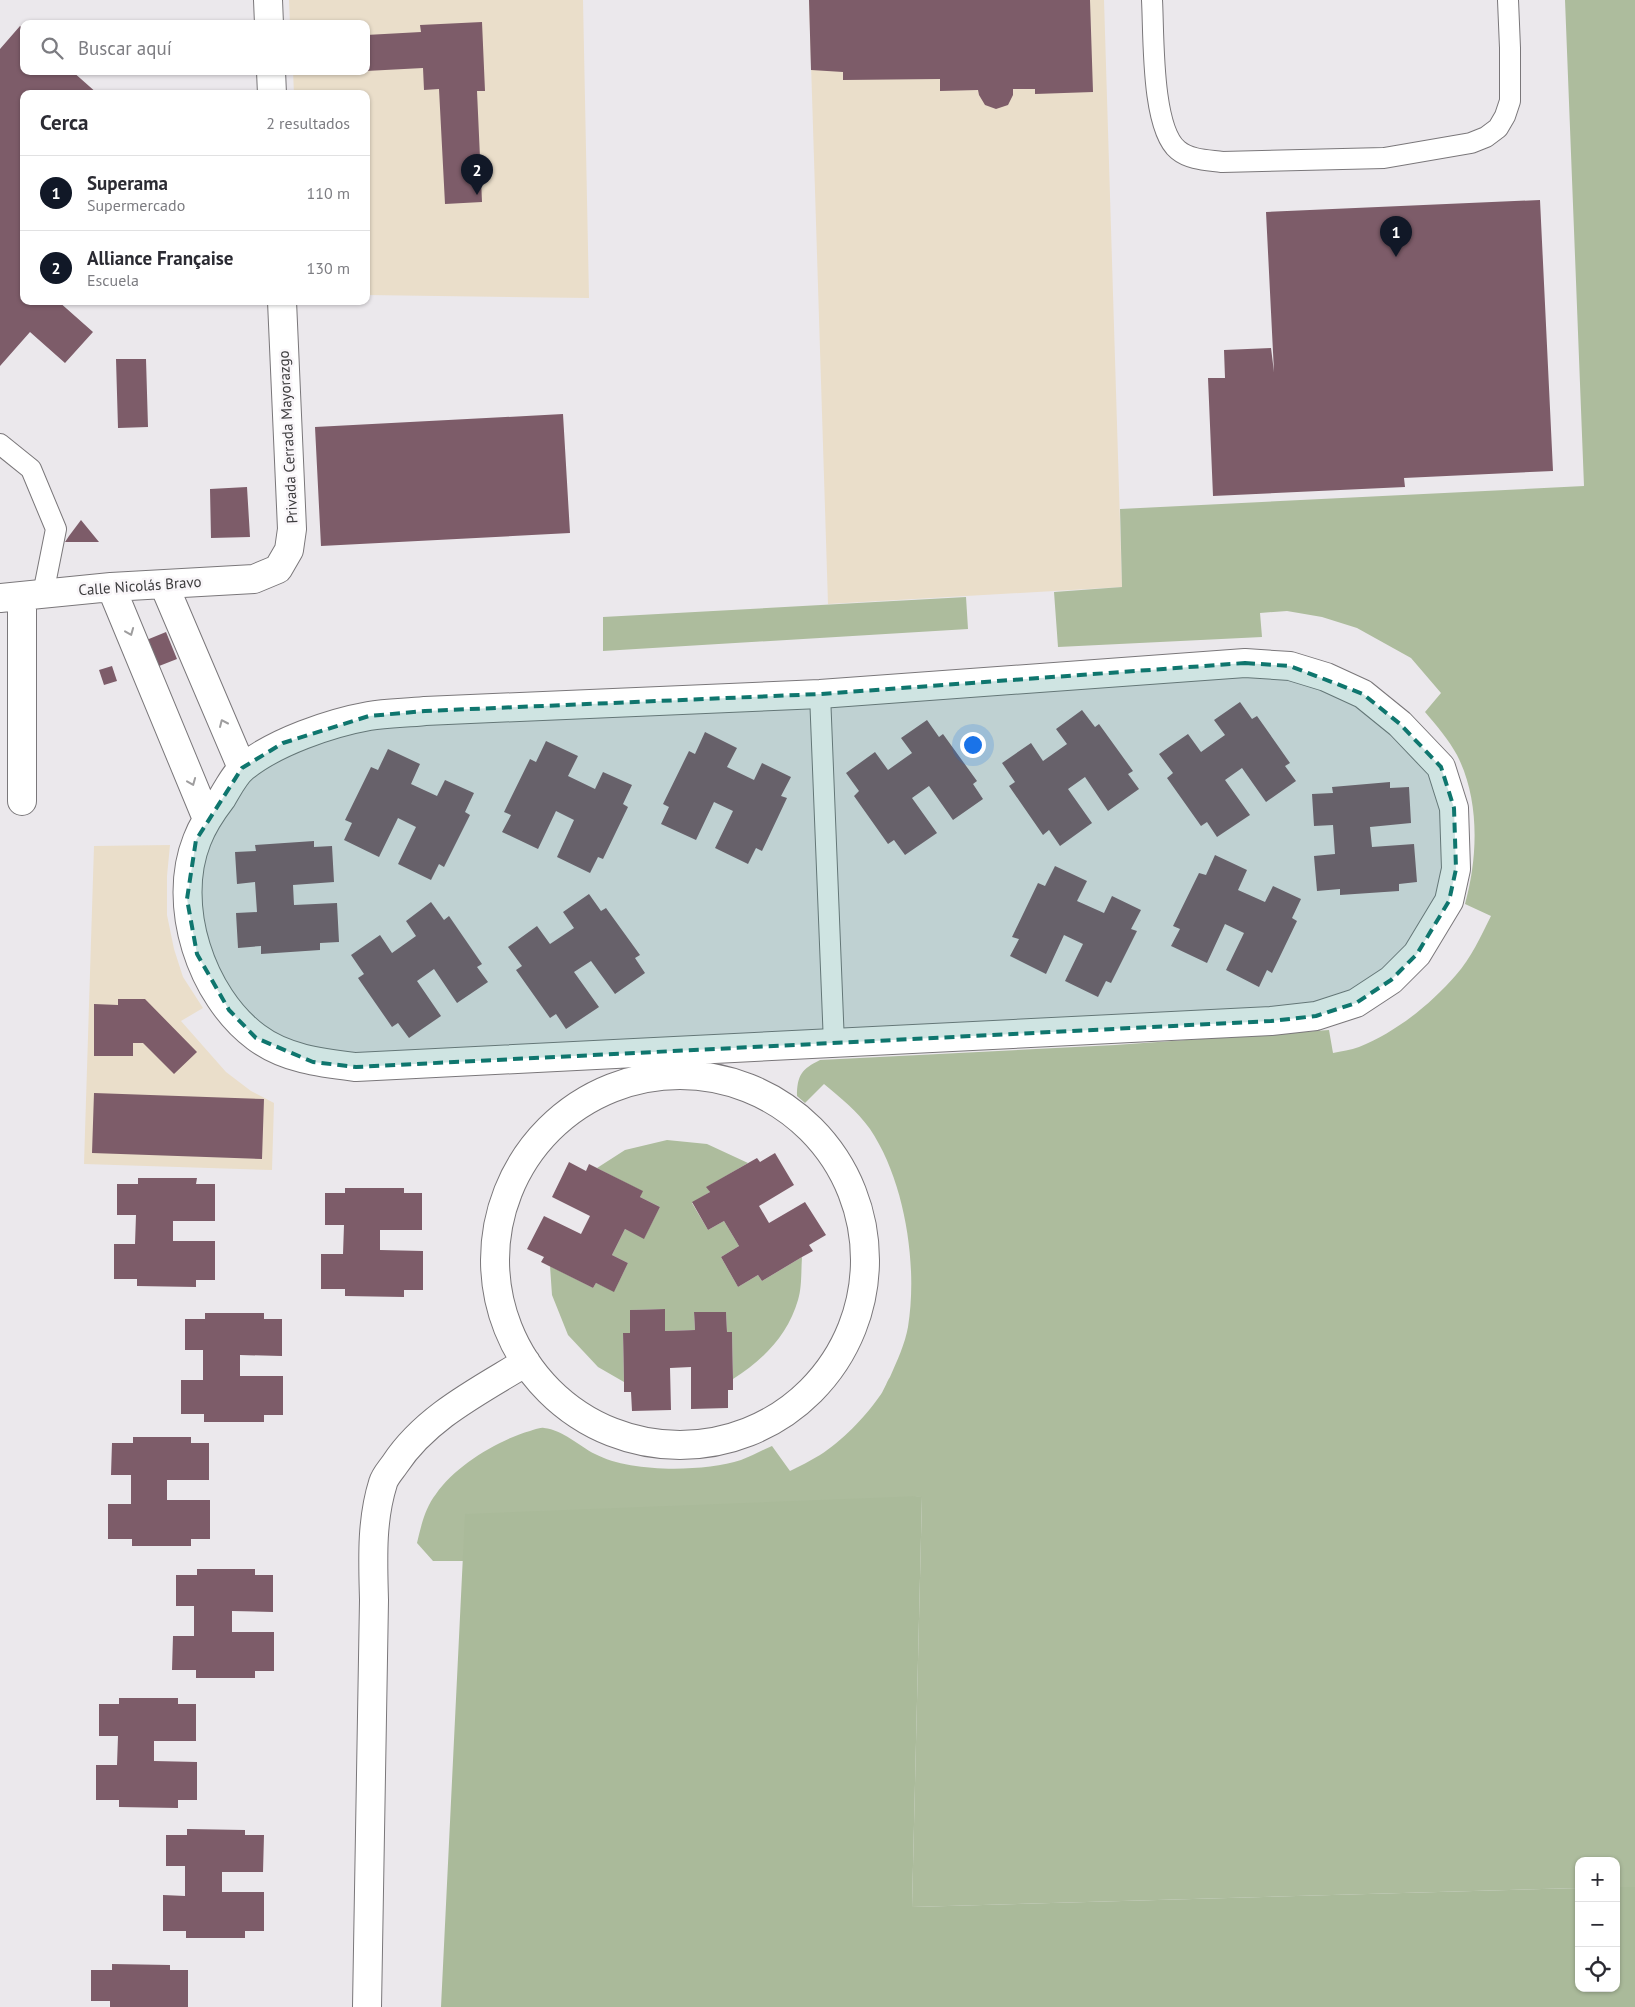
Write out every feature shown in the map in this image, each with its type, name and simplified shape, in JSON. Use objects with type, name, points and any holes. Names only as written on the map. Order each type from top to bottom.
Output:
[{"type":"street","points":[[268,0],[269,20]]},
{"type":"street","points":[[271,75],[272,90]]},
{"type":"street","name":"Privada Cerrada Mayorazgo","points":[[278,569],[289,550],[292,529],[282,305]]},
{"type":"street","name":"Calle Nicolás Bravo","points":[[22,596],[112,587],[254,579],[278,569]]},
{"type":"street","points":[[164,585],[242,768]]},
{"type":"street","points":[[112,587],[207,819]]},
{"type":"street","points":[[22,596],[22,801]]},
{"type":"street","points":[[1245,663],[1290,666],[1326,677],[1363,694],[1400,724],[1441,767],[1454,808],[1456,869],[1449,900],[1418,954],[1391,980],[1356,1003],[1316,1016],[1271,1021],[834,1044],[676,1062],[356,1067],[313,1062],[285,1052],[256,1038],[229,1010],[212,984],[198,954],[187,899],[190,866],[196,840],[207,819],[242,768],[283,743],[369,716],[435,711],[820,694],[1245,663]]},
{"type":"street","points":[[676,1062],[735,1082],[788,1108],[830,1149],[857,1200],[867,1258],[858,1316],[832,1368],[790,1409],[738,1436],[680,1446],[616,1434],[560,1402],[526,1362],[519,1354],[496,1294],[495,1229],[517,1169],[558,1119],[613,1086],[676,1062]]},
{"type":"street","points":[[367,2007],[374,1518],[384,1481],[403,1452],[436,1420],[526,1362]]},
{"type":"lane","points":[[1152,0],[1156,83],[1164,129],[1177,150],[1196,159],[1222,162],[1384,158],[1471,144],[1486,137],[1498,128],[1505,116],[1510,101],[1508,0]]},
{"type":"lane","points":[[0,444],[31,469],[56,529],[22,596]]},
{"type":"lane","points":[[820,694],[834,1044]]},
{"type":"highlighted area","points":[[1245,663],[1290,666],[1363,694],[1400,724],[1441,767],[1454,808],[1456,869],[1449,901],[1417,954],[1391,980],[1356,1003],[1316,1016],[1271,1021],[356,1067],[313,1062],[256,1038],[229,1010],[197,954],[187,899],[196,840],[242,768],[283,743],[327,728],[369,716],[425,711],[820,694]]},
{"type":"shaded area","points":[[289,0],[583,0],[589,298],[370,295],[370,90],[294,90],[293,75],[370,75],[370,20],[290,20]]},
{"type":"shaded area","points":[[809,0],[1104,0],[1122,587],[828,604]]},
{"type":"shaded area","points":[[170,845],[167,876],[167,915],[174,949],[183,977],[203,1008],[181,1021],[226,1072],[251,1091],[274,1103],[272,1170],[84,1164],[94,846]]},
{"type":"green space","points":[[1565,0],[1635,0],[1635,1887],[1620,1887],[1620,1857],[1575,1857],[1575,1888],[912,1907],[922,1496],[465,1561],[433,1561],[417,1543],[424,1517],[436,1494],[454,1474],[478,1455],[518,1435],[539,1428],[551,1429],[595,1454],[610,1460],[628,1465],[667,1469],[725,1464],[741,1460],[772,1446],[790,1471],[828,1450],[852,1429],[881,1395],[900,1352],[908,1327],[911,1303],[911,1277],[906,1224],[892,1173],[882,1150],[865,1122],[824,1084],[805,1103],[797,1096],[800,1078],[809,1066],[820,1060],[1115,1045],[1329,1030],[1333,1053],[1359,1047],[1399,1026],[1435,997],[1466,961],[1491,916],[1465,904],[1474,848],[1473,810],[1470,791],[1457,755],[1425,712],[1441,693],[1411,658],[1357,628],[1322,617],[1287,611],[1260,613],[1262,637],[1058,647],[1054,592],[1122,587],[1120,509],[1584,486]]},
{"type":"green space","points":[[966,597],[968,629],[603,651],[603,617]]},
{"type":"green space","points":[[667,1140],[707,1144],[748,1163],[707,1187],[710,1192],[692,1203],[708,1230],[724,1221],[739,1246],[721,1257],[738,1287],[758,1275],[762,1281],[802,1257],[799,1295],[794,1313],[788,1324],[773,1346],[764,1355],[733,1379],[732,1332],[727,1332],[726,1312],[694,1312],[695,1330],[665,1331],[665,1309],[630,1310],[630,1333],[623,1333],[624,1382],[598,1367],[568,1335],[552,1295],[550,1266],[593,1288],[596,1283],[614,1291],[628,1263],[612,1255],[625,1229],[644,1238],[660,1207],[640,1197],[642,1191],[597,1168],[625,1150]]},
{"type":"green space","points":[[922,1496],[912,1907],[1575,1888],[1575,1992],[1620,1992],[1620,1887],[1635,1887],[1635,2007],[441,2007],[465,1514]]},
{"type":"building","points":[[809,0],[1090,0],[1093,92],[1035,94],[1035,89],[1013,89],[1013,95],[1008,105],[996,109],[985,105],[978,90],[940,91],[940,79],[843,80],[843,72],[811,70]]},
{"type":"building","points":[[482,22],[485,91],[477,91],[482,202],[445,204],[439,89],[424,90],[423,68],[370,71],[370,35],[421,32],[420,25]]},
{"type":"building","points":[[20,26],[20,75],[77,75],[93,90],[20,90],[20,305],[63,305],[93,332],[65,363],[30,332],[0,366],[0,49]]},
{"type":"building","points":[[1540,200],[1553,471],[1404,478],[1405,487],[1213,496],[1208,378],[1225,378],[1224,350],[1271,348],[1274,372],[1266,212]]},
{"type":"building","points":[[116,359],[146,359],[148,427],[118,428]]},
{"type":"building","points":[[563,414],[570,533],[321,546],[315,427]]},
{"type":"building","points":[[247,487],[250,537],[211,538],[210,489]]},
{"type":"building","points":[[81,520],[99,542],[65,542]]},
{"type":"building","points":[[166,632],[177,659],[154,668],[144,641]]},
{"type":"building","points":[[112,666],[117,681],[104,685],[99,670]]},
{"type":"building","points":[[1240,702],[1252,719],[1257,716],[1290,763],[1285,766],[1296,781],[1266,802],[1242,768],[1225,780],[1250,815],[1217,837],[1207,822],[1201,826],[1167,778],[1173,773],[1159,754],[1188,734],[1201,752],[1225,735],[1214,720]]},
{"type":"building","points":[[1082,710],[1095,727],[1099,724],[1133,771],[1128,774],[1139,789],[1108,811],[1085,777],[1068,789],[1092,823],[1060,846],[1049,830],[1043,835],[1009,786],[1015,782],[1002,763],[1031,743],[1043,761],[1067,744],[1056,729]]},
{"type":"building","points":[[927,720],[939,737],[943,734],[977,781],[973,784],[983,799],[953,820],[929,786],[912,798],[937,833],[905,855],[894,840],[888,844],[854,796],[859,791],[846,773],[875,752],[888,770],[912,753],[901,738]]},
{"type":"building","points":[[705,732],[737,748],[727,767],[754,780],[762,763],[791,777],[781,796],[787,798],[762,851],[756,848],[748,864],[715,848],[733,811],[714,802],[696,840],[661,824],[669,807],[663,804],[689,751],[695,754]]},
{"type":"building","points":[[546,741],[578,756],[568,776],[595,789],[603,772],[632,785],[623,804],[628,807],[603,859],[598,857],[590,873],[557,857],[574,820],[556,811],[538,849],[502,832],[511,815],[504,812],[530,759],[536,762]]},
{"type":"building","points":[[388,749],[420,764],[411,784],[437,796],[445,780],[474,793],[465,812],[470,815],[444,867],[439,864],[431,880],[398,864],[416,827],[398,818],[379,857],[344,840],[352,823],[345,820],[371,767],[378,770]]},
{"type":"building","points":[[1390,782],[1390,788],[1409,787],[1411,823],[1370,827],[1372,847],[1414,844],[1417,882],[1399,884],[1399,891],[1340,895],[1340,889],[1317,891],[1314,856],[1335,854],[1333,825],[1314,826],[1312,794],[1333,793],[1332,787]]},
{"type":"building","points":[[314,841],[314,847],[332,846],[334,882],[293,885],[294,905],[337,903],[339,942],[320,943],[320,950],[261,954],[261,946],[238,948],[236,913],[257,912],[255,882],[237,884],[235,852],[256,851],[255,845]]},
{"type":"building","points":[[1215,855],[1247,870],[1238,890],[1265,902],[1273,886],[1301,899],[1292,918],[1297,921],[1272,973],[1267,970],[1259,987],[1226,970],[1244,933],[1225,924],[1207,963],[1171,946],[1180,929],[1173,926],[1199,873],[1206,875]]},
{"type":"building","points":[[1055,866],[1087,881],[1077,901],[1104,913],[1112,896],[1141,910],[1131,929],[1137,931],[1111,983],[1106,981],[1098,997],[1065,981],[1083,944],[1064,935],[1046,974],[1010,956],[1019,939],[1012,937],[1038,883],[1045,886]]},
{"type":"building","points":[[589,894],[601,911],[606,908],[640,955],[635,958],[645,973],[615,994],[591,961],[574,972],[599,1007],[566,1029],[556,1014],[550,1018],[516,970],[522,966],[508,947],[537,926],[550,944],[574,928],[563,912]]},
{"type":"building","points":[[431,902],[444,920],[449,916],[482,964],[477,967],[488,982],[457,1003],[434,969],[417,981],[441,1016],[409,1038],[398,1023],[392,1027],[358,978],[364,974],[351,955],[380,935],[392,953],[416,936],[406,921]]},
{"type":"building","points":[[118,999],[145,999],[197,1052],[174,1074],[143,1043],[133,1043],[133,1056],[94,1056],[94,1004],[118,1005]]},
{"type":"building","points":[[94,1093],[264,1099],[262,1159],[92,1153]]},
{"type":"building","points":[[775,1153],[794,1185],[759,1206],[769,1223],[805,1202],[826,1235],[809,1245],[813,1251],[762,1281],[758,1275],[738,1287],[721,1257],[739,1246],[724,1221],[708,1230],[692,1202],[710,1192],[706,1187],[757,1158],[760,1162]]},
{"type":"building","points":[[569,1162],[586,1171],[589,1164],[643,1191],[640,1197],[660,1207],[644,1239],[625,1229],[612,1255],[628,1263],[614,1292],[596,1283],[593,1288],[541,1262],[544,1257],[527,1249],[544,1216],[581,1234],[590,1216],[552,1197]]},
{"type":"building","points":[[138,1178],[197,1178],[196,1184],[215,1184],[215,1221],[173,1221],[173,1241],[215,1241],[215,1280],[196,1280],[196,1287],[137,1286],[137,1279],[114,1279],[114,1244],[135,1244],[136,1215],[117,1215],[117,1184],[138,1184]]},
{"type":"building","points":[[345,1188],[404,1188],[404,1193],[422,1193],[422,1230],[380,1230],[380,1250],[423,1251],[423,1290],[404,1290],[404,1297],[345,1296],[345,1289],[321,1289],[321,1254],[343,1254],[344,1225],[325,1225],[325,1193],[345,1193]]},
{"type":"building","points":[[665,1309],[665,1331],[695,1330],[694,1312],[726,1312],[727,1332],[732,1332],[733,1379],[733,1390],[728,1390],[728,1408],[691,1409],[691,1367],[670,1368],[671,1410],[632,1411],[631,1392],[624,1392],[623,1333],[630,1333],[630,1310]]},
{"type":"building","points":[[205,1313],[264,1313],[264,1319],[282,1319],[282,1356],[240,1355],[240,1376],[283,1376],[283,1415],[264,1415],[264,1422],[204,1422],[204,1414],[181,1414],[181,1380],[203,1380],[203,1350],[185,1350],[185,1319],[205,1319]]},
{"type":"building","points":[[133,1437],[191,1437],[191,1443],[209,1443],[209,1480],[167,1480],[167,1500],[210,1500],[210,1539],[191,1539],[191,1546],[132,1546],[132,1539],[108,1539],[108,1504],[131,1504],[131,1475],[111,1475],[112,1443],[133,1443]]},
{"type":"building","points":[[197,1569],[255,1569],[255,1575],[273,1575],[273,1612],[232,1611],[232,1632],[274,1632],[274,1671],[255,1671],[255,1678],[196,1678],[196,1670],[172,1670],[173,1636],[194,1636],[194,1606],[176,1606],[176,1575],[197,1575]]},
{"type":"building","points":[[119,1698],[178,1698],[178,1704],[196,1704],[196,1741],[154,1741],[154,1761],[197,1762],[197,1800],[178,1800],[178,1808],[119,1807],[119,1800],[96,1800],[96,1765],[117,1765],[118,1736],[99,1736],[99,1704],[119,1704]]},
{"type":"building","points":[[187,1829],[245,1830],[245,1835],[264,1835],[263,1872],[222,1872],[222,1892],[264,1892],[264,1931],[245,1931],[245,1938],[186,1938],[186,1931],[163,1931],[163,1895],[185,1896],[185,1866],[166,1866],[166,1835],[187,1835]]},
{"type":"building","points":[[112,1964],[170,1965],[170,1970],[188,1970],[188,2007],[110,2007],[110,2001],[91,2001],[91,1970],[112,1970]]},
{"type":"place","name":"Alliance Française","points":[[477,195]]},
{"type":"place","name":"Superama","points":[[1396,257]]}]
